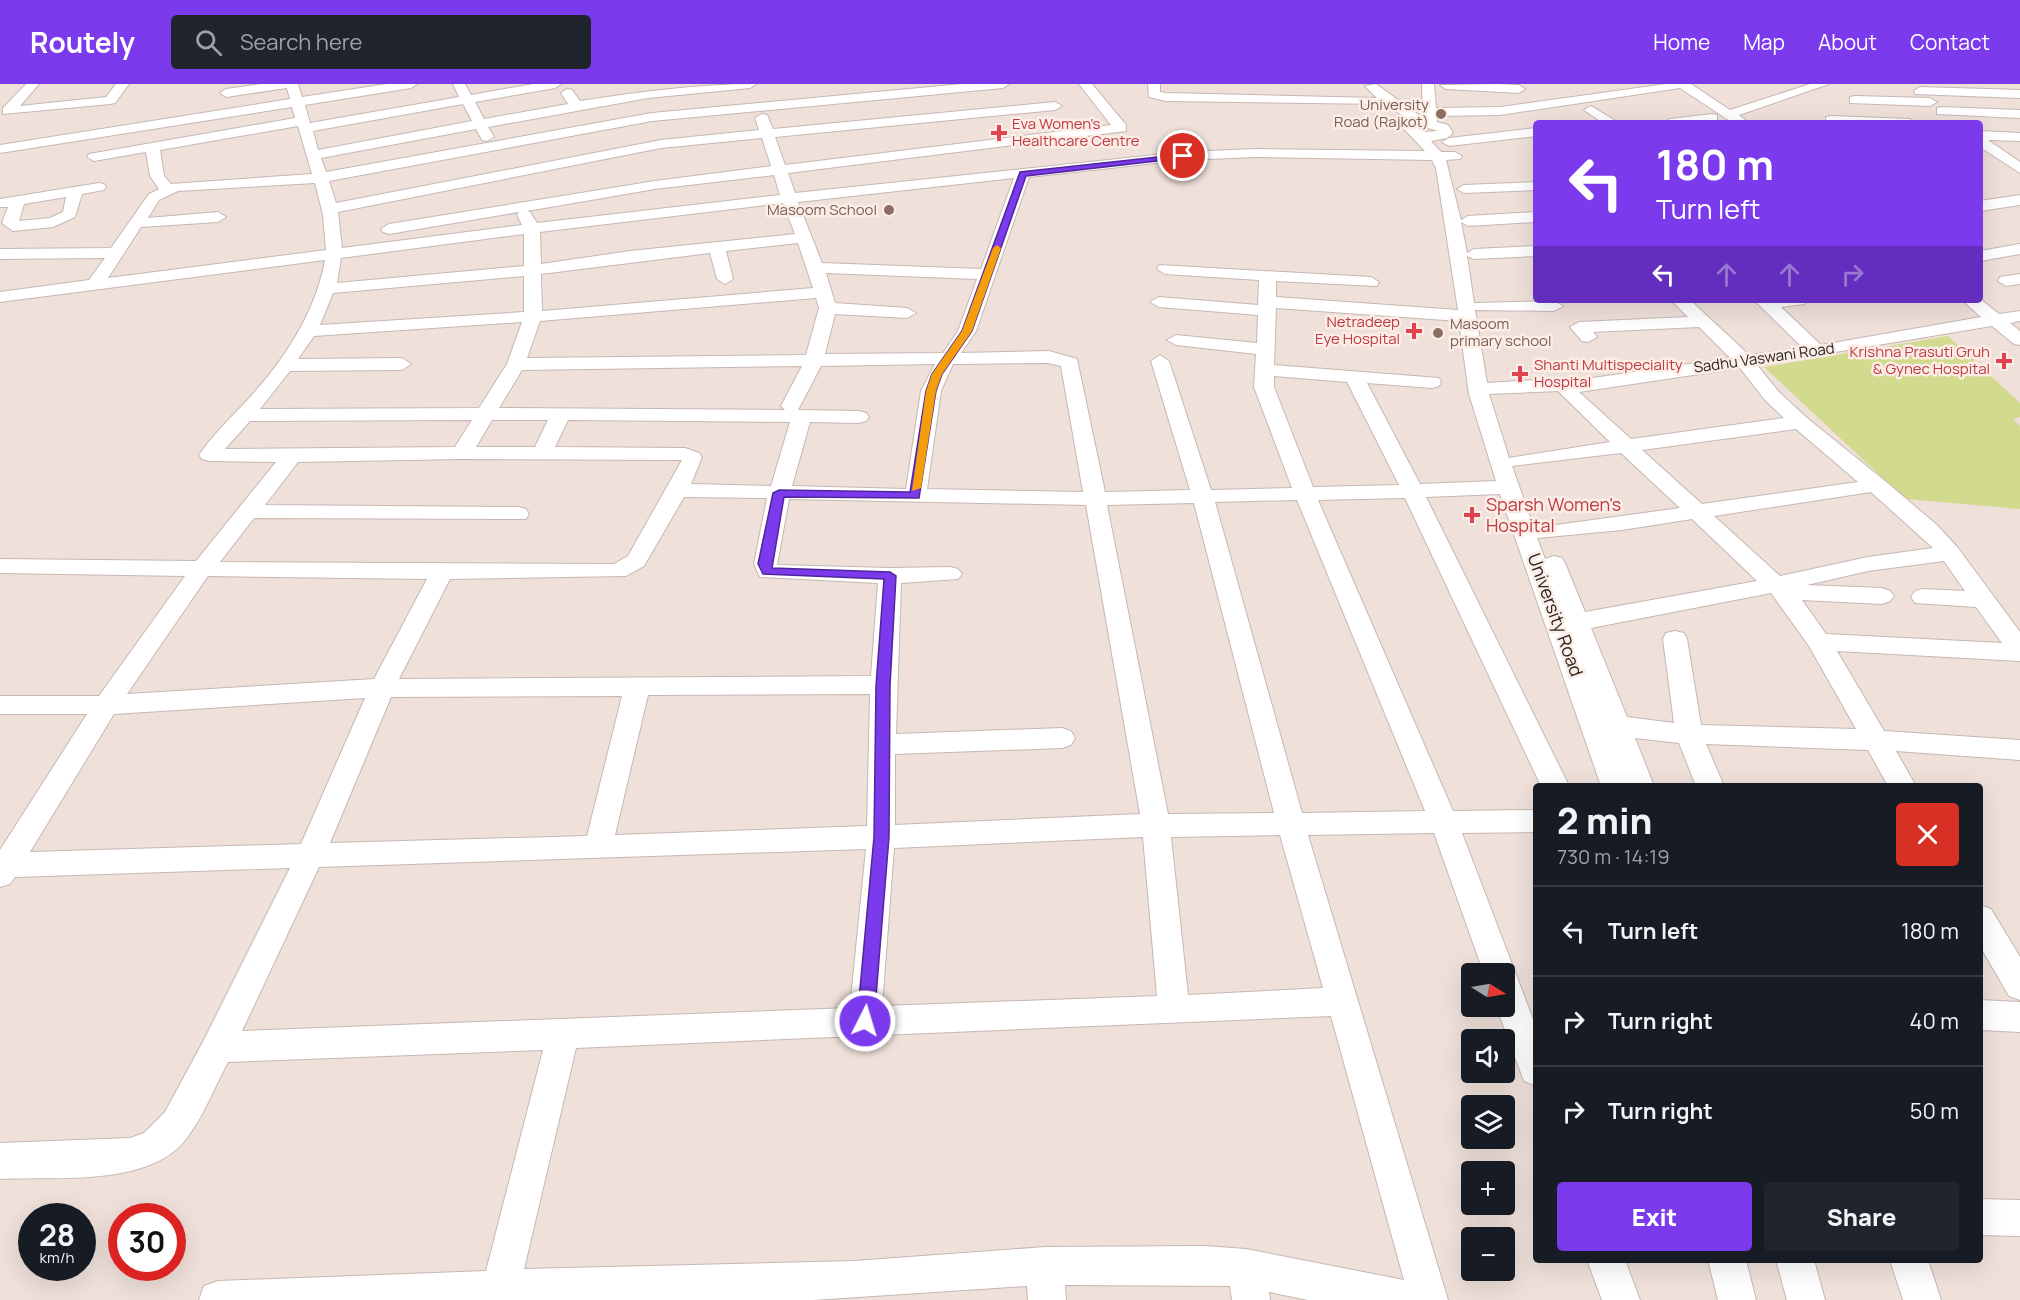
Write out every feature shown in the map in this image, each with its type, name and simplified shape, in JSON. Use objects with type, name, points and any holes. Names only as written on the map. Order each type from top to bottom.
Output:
[{"type":"street","points":[[33,84],[8,111],[111,100],[123,84]]},
{"type":"street","points":[[0,566],[201,570],[604,572],[627,568],[636,561],[692,462],[693,457],[686,454],[209,455],[286,365],[307,331],[326,289],[337,243],[313,154],[289,84],[226,93]]},
{"type":"street","points":[[0,149],[408,84]]},
{"type":"street","points":[[459,84],[532,229],[533,270],[533,316],[516,364],[462,453]]},
{"type":"street","points":[[94,157],[555,84]]},
{"type":"street","points":[[561,84],[577,106]]},
{"type":"street","points":[[313,154],[577,106],[648,89],[750,84]]},
{"type":"street","points":[[849,84],[900,187]]},
{"type":"street","points":[[94,286],[154,197],[166,189],[320,178],[652,117],[855,98],[953,86],[1003,84]]},
{"type":"street","points":[[379,231],[661,144],[767,132],[875,140],[978,130],[1121,128],[1085,84]]},
{"type":"street","points":[[1154,84],[1154,93],[1166,97],[1380,98],[1399,107],[1434,132]]},
{"type":"street","points":[[1287,84],[1292,99]]},
{"type":"street","points":[[1369,84],[1396,117],[1434,132],[1533,132]]},
{"type":"street","name":"University Road","points":[[1428,84],[1434,132],[1475,311],[1487,393],[1508,488],[1614,783]]},
{"type":"street","points":[[0,297],[94,286],[337,243],[532,229],[789,199],[1218,154],[1383,155],[1434,132],[1450,122],[1451,113],[1446,84],[1523,87],[1534,107]]},
{"type":"street","points":[[1562,84],[1575,101]]},
{"type":"street","points":[[1434,132],[1451,113],[1534,107],[1682,84],[1738,120]]},
{"type":"street","points":[[1730,114],[1822,84]]},
{"type":"street","points":[[1969,84],[1981,93]]},
{"type":"street","points":[[953,86],[978,130],[1014,175]]},
{"type":"street","points":[[1915,87],[2020,94]]},
{"type":"street","points":[[1915,87],[1954,120]]},
{"type":"street","points":[[648,89],[652,117],[661,144]]},
{"type":"street","points":[[1855,100],[1930,102]]},
{"type":"street","points":[[758,106],[826,300],[813,361],[796,410],[765,564],[768,572],[890,576],[950,574]]},
{"type":"street","points":[[328,209],[513,190],[779,169],[875,140],[978,130],[1055,106]]},
{"type":"street","points":[[1591,110],[1607,120]]},
{"type":"street","points":[[1942,111],[2020,114]]},
{"type":"street","points":[[1695,120],[1712,118]]},
{"type":"street","name":"University Road","points":[[1434,132],[1464,189],[1474,254],[1475,311]]},
{"type":"street","points":[[1983,135],[2020,137]]},
{"type":"street","points":[[152,147],[157,176],[166,189]]},
{"type":"street","points":[[1992,153],[2020,159]]},
{"type":"street","points":[[1992,153],[2020,169]]},
{"type":"street","points":[[915,496],[931,391],[937,374],[967,331],[988,274],[1014,175]]},
{"type":"street","points":[[1464,189],[1533,186]]},
{"type":"street","points":[[0,203],[99,187]]},
{"type":"street","points":[[17,201],[10,223],[13,226],[53,222],[70,214],[75,191]]},
{"type":"street","points":[[1983,206],[2020,200]]},
{"type":"street","points":[[137,223],[218,217]]},
{"type":"street","points":[[1468,221],[1533,217]]},
{"type":"street","points":[[326,289],[533,270],[804,238]]},
{"type":"street","points":[[717,247],[725,279]]},
{"type":"street","points":[[1983,255],[2020,249]]},
{"type":"street","points":[[1474,254],[1533,251]]},
{"type":"street","points":[[0,254],[116,254]]},
{"type":"street","points":[[816,268],[988,274]]},
{"type":"street","points":[[1165,269],[1371,282]]},
{"type":"street","points":[[1268,275],[1264,387],[1306,496],[1444,822],[1496,963]]},
{"type":"street","points":[[307,331],[826,300],[907,313]]},
{"type":"street","points":[[1159,302],[1475,311],[1551,303],[1583,332],[1703,322]]},
{"type":"street","points":[[1683,303],[1743,360],[1772,396],[1800,422],[1929,530],[1950,553],[2020,651]]},
{"type":"street","points":[[1766,303],[1817,351]]},
{"type":"street","points":[[1975,303],[2020,340]]},
{"type":"street","name":"Sadhu Vaswani Road","points":[[1487,393],[1573,388],[1743,360],[1817,351],[2020,316]]},
{"type":"street","points":[[1430,1300],[1291,824],[1202,497],[1168,350],[1265,359],[1354,377],[1431,382]]},
{"type":"street","points":[[516,364],[946,361],[1049,357],[1070,363],[1156,825],[1174,1010]]},
{"type":"street","points":[[286,365],[402,364]]},
{"type":"street","points":[[1354,377],[1413,492],[1555,783]]},
{"type":"street","points":[[1573,388],[1625,446],[1779,589],[1819,642],[1900,783]]},
{"type":"street","name":"University Road","points":[[1487,393],[1517,461],[1639,783]]},
{"type":"street","points":[[243,415],[561,414],[796,410],[859,417]]},
{"type":"street","points":[[542,453],[561,414]]},
{"type":"street","points":[[1517,461],[1800,422]]},
{"type":"street","points":[[2,868],[106,705],[201,570],[292,456]]},
{"type":"street","points":[[1542,532],[1622,523],[1694,510],[1878,485]]},
{"type":"street","points":[[677,490],[1094,499],[1306,496],[1508,488]]},
{"type":"street","points":[[247,511],[518,514]]},
{"type":"street","points":[[1577,622],[1779,589],[1868,564],[1950,553]]},
{"type":"street","points":[[0,1161],[130,1156],[156,1146],[177,1124],[218,1047],[310,856],[382,688],[442,572]]},
{"type":"street","points":[[865,1021],[881,837],[883,686],[890,576]]},
{"type":"street","points":[[1779,589],[1882,596]]},
{"type":"street","points":[[1923,597],[1983,599]]},
{"type":"street","points":[[1675,639],[1689,734],[1709,783]]},
{"type":"street","points":[[1819,642],[2020,651]]},
{"type":"street","points":[[0,705],[106,705],[382,688],[883,686]]},
{"type":"street","points":[[598,848],[637,687]]},
{"type":"street","points":[[1618,726],[1689,734],[1875,740],[2020,750]]},
{"type":"street","points":[[882,745],[1062,738]]},
{"type":"street","points":[[2,868],[598,848],[1156,825],[1533,821]]},
{"type":"street","points":[[1983,923],[2020,986]]},
{"type":"street","points":[[218,1047],[1174,1010],[1342,1000]]},
{"type":"street","points":[[1515,1014],[1533,1062]]},
{"type":"street","points":[[1983,1015],[2020,1017]]},
{"type":"street","points":[[498,1295],[564,1032]]},
{"type":"street","points":[[1607,1263],[1621,1300]]},
{"type":"street","points":[[1728,1263],[1737,1300]]},
{"type":"street","points":[[1796,1263],[1806,1300]]},
{"type":"street","points":[[1910,1263],[1922,1300]]},
{"type":"street","points":[[218,1300],[498,1295],[854,1280],[1046,1283],[1205,1265],[1248,1284],[1418,1300]]},
{"type":"green space","points":[[1948,336],[2020,403],[2020,417],[2013,419],[2020,426],[2020,509],[1905,499],[1764,367]]},
{"type":"slow traffic","points":[[916,488],[931,391],[937,374],[967,331],[997,248]]},
{"type":"place","name":"University Road (Rajkot)","points":[[1441,114]]},
{"type":"place","name":"Eva Women's Healthcare Centre","points":[[999,133]]},
{"type":"place","name":"Masoom School","points":[[889,210]]},
{"type":"place","name":"Netradeep Eye Hospital","points":[[1414,331]]},
{"type":"place","name":"Masoom primary school","points":[[1438,333]]},
{"type":"place","name":"Krishna Prasuti Gruh & Gynec Hospital","points":[[2004,361]]},
{"type":"place","name":"Shanti Multispeciality Hospital","points":[[1520,374]]},
{"type":"place","name":"Sparsh Women's Hospital","points":[[1472,515]]},
{"type":"route","points":[[865,1021],[881,837],[883,686],[890,576],[768,572],[765,564],[779,493],[915,496],[931,391],[937,374],[967,331],[1023,174],[1183,156]]}]
